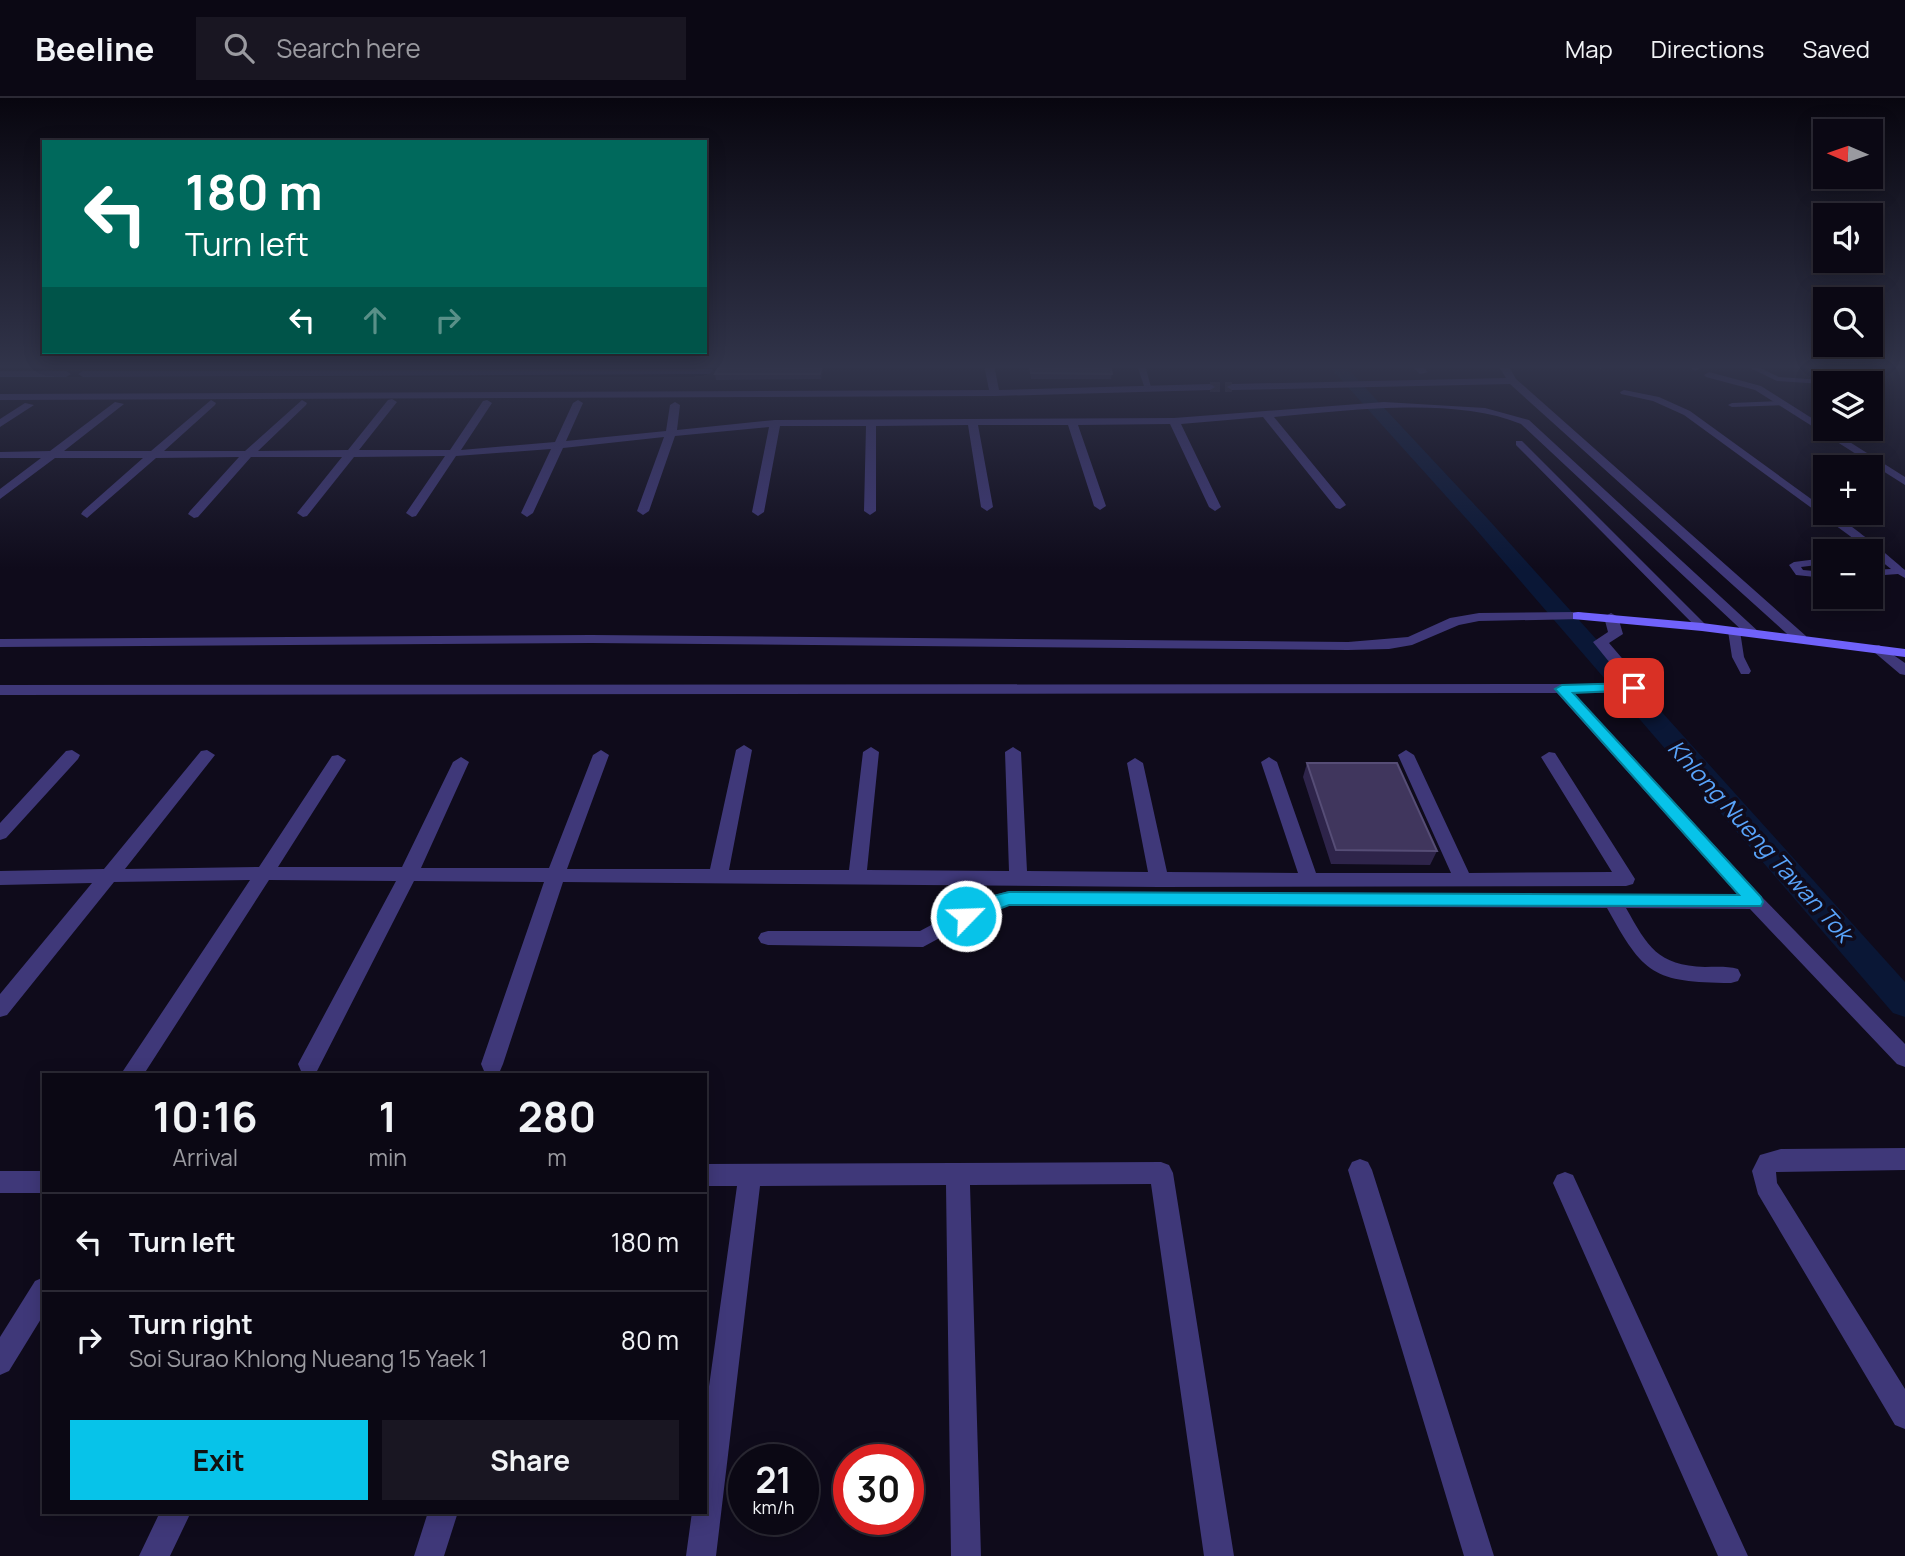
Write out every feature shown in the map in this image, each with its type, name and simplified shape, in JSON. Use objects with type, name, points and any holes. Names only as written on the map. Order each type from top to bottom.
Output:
[{"type":"street","points":[[0,495],[80,433]]},
{"type":"street","points":[[87,514],[176,433]]},
{"type":"street","points":[[194,514],[270,433]]},
{"type":"street","points":[[303,513],[368,433]]},
{"type":"street","points":[[412,513],[467,433]]},
{"type":"street","points":[[527,513],[566,433]]},
{"type":"street","points":[[0,455],[453,453],[561,445],[662,433]]},
{"type":"street","points":[[643,511],[671,433]]},
{"type":"street","points":[[758,512],[773,433]]},
{"type":"street","points":[[870,511],[871,433]]},
{"type":"street","points":[[975,433],[987,508]]},
{"type":"street","points":[[1076,433],[1100,506]]},
{"type":"street","points":[[1180,433],[1215,507]]},
{"type":"street","points":[[1281,433],[1340,505]]},
{"type":"street","points":[[1536,433],[1754,634]]},
{"type":"street","points":[[1570,433],[1801,639]]},
{"type":"street","points":[[1829,433],[1905,482]]},
{"type":"street","points":[[0,643],[605,639],[1362,645],[1412,641],[1455,621],[1479,617],[1578,616],[1702,627],[1905,653]]},
{"type":"street","points":[[0,690],[1634,688],[1637,685],[1600,642],[1616,634],[1611,618]]},
{"type":"street","points":[[1879,649],[1905,671]]},
{"type":"street","points":[[1570,688],[1755,902],[1905,1058]]},
{"type":"street","points":[[718,877],[744,750]]},
{"type":"street","points":[[857,877],[872,752]]},
{"type":"street","points":[[1013,752],[1018,877]]},
{"type":"street","points":[[0,834],[72,755]]},
{"type":"street","points":[[0,1010],[207,755]]},
{"type":"street","points":[[492,1064],[555,877],[601,755]]},
{"type":"street","points":[[1406,755],[1463,879]]},
{"type":"street","points":[[0,878],[261,873],[1159,880],[1626,879],[1549,757]]},
{"type":"street","points":[[133,1073],[261,873],[338,760]]},
{"type":"street","points":[[309,1064],[408,875],[461,762]]},
{"type":"street","points":[[1269,762],[1309,880]]},
{"type":"street","points":[[1135,763],[1159,880]]},
{"type":"street","points":[[768,938],[923,939],[987,904],[1009,898],[1755,902]]},
{"type":"street","points":[[1612,901],[1639,947],[1654,964],[1682,975],[1731,975]]},
{"type":"street","points":[[1905,1159],[1781,1160],[1768,1163],[1764,1171],[1766,1185],[1772,1196],[1905,1415]]},
{"type":"street","points":[[1360,1170],[1479,1556]]},
{"type":"street","points":[[707,1175],[1161,1172],[1219,1556]]},
{"type":"street","points":[[707,1509],[750,1174]]},
{"type":"street","points":[[958,1174],[966,1556]]},
{"type":"street","points":[[0,1182],[42,1182]]},
{"type":"street","points":[[1565,1183],[1733,1556]]},
{"type":"street","points":[[0,1362],[42,1293]]},
{"type":"street","points":[[154,1556],[175,1514]]},
{"type":"street","points":[[429,1556],[442,1514]]},
{"type":"street","points":[[701,1556],[706,1514]]},
{"type":"lane","points":[[1714,433],[1903,573]]},
{"type":"lane","points":[[1519,443],[1702,627]]},
{"type":"lane","points":[[1813,563],[1794,565],[1800,573],[1813,574]]},
{"type":"lane","points":[[1883,573],[1903,573]]},
{"type":"lane","points":[[1734,631],[1738,657],[1745,671]]},
{"type":"building","points":[[1307,763],[1397,763],[1437,851],[1336,850]]},
{"type":"waterway","name":"Khlong Nueng Tawan Tok","points":[[1398,433],[1905,1004]]},
{"type":"route","points":[[966,916],[987,904],[1009,898],[1755,902],[1562,689],[1634,688]]}]
